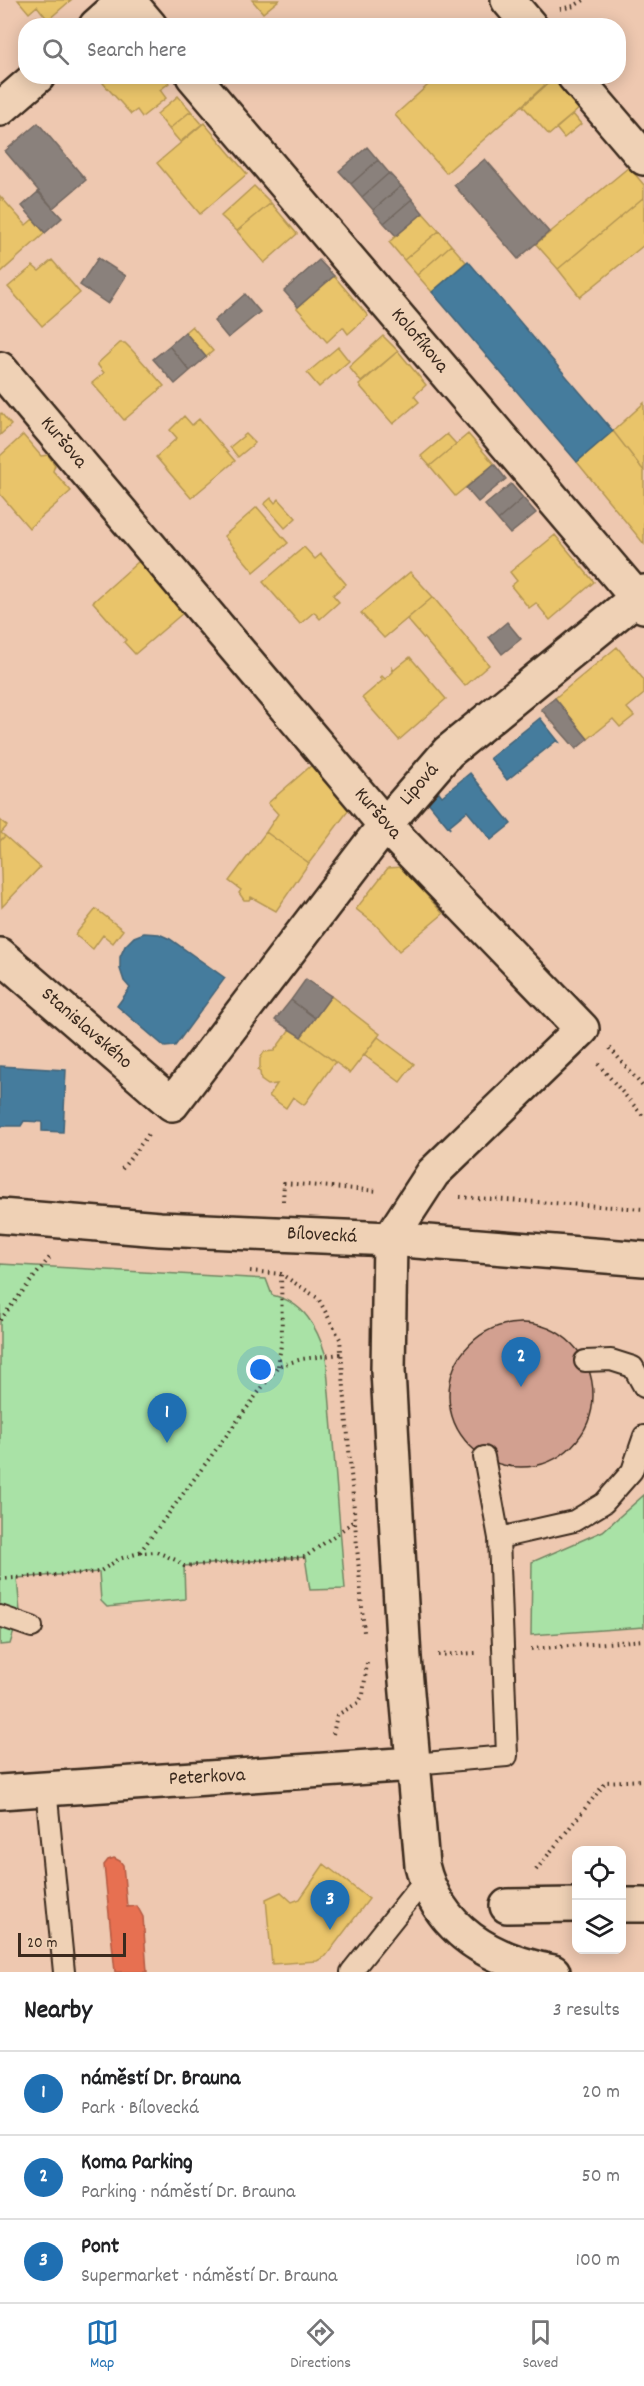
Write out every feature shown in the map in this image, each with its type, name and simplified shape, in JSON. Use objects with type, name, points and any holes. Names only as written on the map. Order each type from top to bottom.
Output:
[{"type":"street","points":[[106,18],[127,0],[143,18]]},
{"type":"street","points":[[508,0],[523,18]]},
{"type":"street","points":[[0,109],[29,84]]},
{"type":"street","name":"Kolofíkova","points":[[200,84],[642,599]]},
{"type":"street","points":[[581,84],[644,158]]},
{"type":"street","name":"Kuršova","points":[[0,369],[385,825],[578,1033]]},
{"type":"street","name":"Lipová","points":[[172,1104],[385,825],[448,752],[642,599]]},
{"type":"street","name":"Stanislavského","points":[[0,955],[172,1104]]},
{"type":"street","points":[[554,1972],[516,1964],[474,1942],[450,1919],[438,1903],[426,1878],[421,1851],[404,1658],[388,1371],[390,1239],[433,1173],[578,1033]]},
{"type":"street","name":"Bílovecká","points":[[0,1216],[160,1228],[390,1239],[644,1259]]},
{"type":"street","name":"Peterkova","points":[[0,1792],[413,1764]]},
{"type":"street","points":[[507,1906],[572,1905]]},
{"type":"street","points":[[626,1905],[644,1905]]},
{"type":"lane","points":[[585,1361],[611,1360],[633,1367],[644,1387]]},
{"type":"lane","points":[[499,1538],[574,1521],[604,1503],[632,1472],[644,1436]]},
{"type":"lane","points":[[413,1764],[507,1756],[499,1538],[484,1457]]},
{"type":"lane","points":[[0,1617],[32,1627]]},
{"type":"lane","points":[[46,1788],[64,1972]]},
{"type":"lane","points":[[351,1972],[426,1878]]},
{"type":"path","points":[[578,1033],[601,1038],[644,1088]]},
{"type":"path","points":[[578,1033],[644,1117]]},
{"type":"path","points":[[122,1169],[172,1104]]},
{"type":"path","points":[[284,1183],[418,1195],[644,1209]]},
{"type":"path","points":[[0,1320],[50,1257]]},
{"type":"path","points":[[139,1553],[278,1366],[282,1338],[281,1274],[318,1298],[340,1339],[365,1637]]},
{"type":"path","points":[[278,1366],[302,1359],[341,1353]]},
{"type":"path","points":[[0,1579],[99,1572],[119,1559],[139,1553],[157,1552],[184,1566],[306,1557],[354,1521]]},
{"type":"path","points":[[435,1656],[644,1640]]},
{"type":"path","points":[[335,1771],[333,1735],[337,1715],[358,1703],[363,1695],[367,1660]]},
{"type":"path","points":[[507,1906],[606,1782],[644,1780]]},
{"type":"green space","points":[[0,1264],[266,1279],[272,1295],[293,1303],[301,1310],[308,1317],[318,1335],[326,1356],[345,1589],[310,1590],[305,1557],[184,1566],[185,1599],[107,1607],[101,1601],[99,1572],[17,1578],[20,1612],[10,1644],[0,1645]]},
{"type":"green space","points":[[644,1495],[644,1627],[531,1635],[532,1562],[603,1531]]},
{"type":"building: Homes","points":[[18,0],[71,0],[50,18],[46,18],[37,6],[29,13]]},
{"type":"building: Homes","points":[[252,0],[279,0],[263,13]]},
{"type":"building: Homes","points":[[104,84],[168,84],[160,90],[166,98],[142,117],[137,110],[131,114]]},
{"type":"building: Homes","points":[[429,84],[546,84],[446,173],[395,115]]},
{"type":"building: Homes","points":[[547,84],[559,84],[580,108],[549,135],[523,106]]},
{"type":"building: Homes","points":[[178,96],[191,111],[169,129],[157,114]]},
{"type":"building: Homes","points":[[191,111],[202,124],[180,142],[169,129]]},
{"type":"building: Homes","points":[[573,114],[581,124],[564,138],[556,128]]},
{"type":"building: Homes","points":[[204,123],[247,174],[200,214],[157,163]]},
{"type":"building: Homes","points":[[629,167],[644,185],[644,197],[558,269],[536,244]]},
{"type":"building: Homes","points":[[254,186],[271,203],[237,231],[221,216]]},
{"type":"building: Homes","points":[[0,196],[26,225],[33,219],[45,233],[0,273]]},
{"type":"building: Homes","points":[[644,197],[644,245],[580,297],[558,269]]},
{"type":"building: Homes","points":[[271,203],[297,234],[264,263],[237,231]]},
{"type":"building: Homes","points":[[423,213],[439,231],[404,260],[389,242]]},
{"type":"building: Homes","points":[[439,231],[451,245],[417,275],[404,260]]},
{"type":"building: Homes","points":[[451,245],[466,262],[432,292],[417,275]]},
{"type":"building: Homes","points":[[52,260],[80,293],[42,326],[8,287],[33,266],[39,271]]},
{"type":"building: Homes","points":[[334,276],[368,316],[348,334],[343,327],[327,342],[297,308]]},
{"type":"building: Homes","points":[[192,326],[213,351],[206,357],[185,332]]},
{"type":"building: Homes","points":[[383,336],[398,351],[361,382],[349,367]]},
{"type":"building: Homes","points":[[120,343],[125,343],[164,386],[124,420],[92,383],[104,373],[97,364]]},
{"type":"building: Homes","points":[[338,347],[349,361],[319,387],[307,373]]},
{"type":"building: Homes","points":[[398,351],[426,385],[414,396],[419,402],[393,424],[359,385]]},
{"type":"building: Homes","points":[[644,403],[644,471],[613,431]]},
{"type":"building: Homes","points":[[0,414],[11,425],[0,435]]},
{"type":"building: Homes","points":[[184,416],[192,425],[199,419],[235,461],[191,498],[156,457],[177,438],[170,430]]},
{"type":"building: Homes","points":[[613,431],[644,471],[644,544],[577,462]]},
{"type":"building: Homes","points":[[246,434],[255,443],[238,457],[230,447]]},
{"type":"building: Homes","points":[[447,434],[456,444],[430,466],[421,456]]},
{"type":"building: Homes","points":[[468,434],[494,464],[455,496],[430,466]]},
{"type":"building: Homes","points":[[23,435],[41,456],[48,455],[55,465],[53,471],[71,491],[29,528],[0,494],[0,456]]},
{"type":"building: Homes","points":[[271,498],[275,503],[279,499],[296,518],[285,528],[264,504]]},
{"type":"building: Homes","points":[[257,507],[288,543],[254,572],[224,536]]},
{"type":"building: Homes","points":[[555,535],[594,582],[550,620],[536,603],[529,608],[511,586],[517,581],[510,572]]},
{"type":"building: Homes","points":[[304,547],[315,559],[321,554],[346,584],[333,595],[339,602],[320,619],[314,612],[300,624],[263,582]]},
{"type":"building: Homes","points":[[139,561],[183,613],[135,654],[93,602]]},
{"type":"building: Homes","points":[[410,572],[433,597],[384,638],[361,613]]},
{"type":"building: Homes","points":[[433,597],[489,665],[465,686],[407,619]]},
{"type":"building: Homes","points":[[617,647],[644,680],[644,694],[627,708],[634,716],[620,727],[613,719],[588,739],[555,698]]},
{"type":"building: Homes","points":[[410,657],[446,699],[399,740],[362,698],[383,680],[380,678],[382,676],[385,679],[393,672],[392,668],[394,670]]},
{"type":"building: Homes","points":[[313,764],[351,807],[309,863],[266,832],[278,814],[268,803]]},
{"type":"building: Homes","points":[[0,820],[7,826],[1,833],[5,836],[0,841]]},
{"type":"building: Homes","points":[[266,832],[309,863],[276,911],[251,897],[249,900],[244,900],[239,893],[241,890],[229,881]]},
{"type":"building: Homes","points":[[5,836],[40,867],[2,907],[0,841]]},
{"type":"building: Homes","points":[[402,867],[443,914],[399,951],[375,924],[356,909],[388,868]]},
{"type":"building: Homes","points":[[96,909],[123,930],[113,943],[103,935],[93,949],[75,935]]},
{"type":"building: Homes","points":[[331,996],[380,1034],[350,1073],[301,1037]]},
{"type":"building: Homes","points":[[290,1029],[335,1062],[304,1105],[293,1097],[286,1108],[269,1096],[277,1084],[268,1085],[261,1080],[260,1072],[257,1070],[264,1052],[274,1051]]},
{"type":"building: Homes","points":[[378,1037],[414,1064],[400,1082],[364,1055]]},
{"type":"building: Homes","points":[[324,1864],[369,1899],[326,1956],[317,1961],[272,1964],[266,1899],[281,1892],[292,1902],[300,1899]]},
{"type":"building: Shops","points":[[114,1858],[123,1865],[127,1907],[137,1906],[143,1917],[147,1972],[115,1972],[104,1865],[108,1860]]},
{"type":"building: Public","points":[[468,261],[613,431],[577,462],[432,292]]},
{"type":"building: Public","points":[[540,718],[559,742],[556,741],[507,780],[490,758]]},
{"type":"building: Public","points":[[470,773],[511,824],[491,840],[467,811],[449,826],[450,829],[427,801],[439,792],[442,796]]},
{"type":"building: Public","points":[[144,933],[159,934],[170,939],[225,978],[175,1046],[165,1047],[117,1006],[130,988],[124,981],[120,969],[120,957],[125,946],[134,937]]},
{"type":"building: Public","points":[[0,1066],[66,1070],[63,1132],[42,1131],[42,1122],[24,1121],[21,1126],[0,1126]]},
{"type":"building: Industry","points":[[38,123],[86,180],[53,208],[5,151]]},
{"type":"building: Industry","points":[[367,147],[378,160],[351,184],[339,171]]},
{"type":"building: Industry","points":[[485,159],[549,232],[518,259],[454,185]]},
{"type":"building: Industry","points":[[378,160],[389,173],[362,197],[351,184]]},
{"type":"building: Industry","points":[[389,173],[401,186],[373,210],[362,197]]},
{"type":"building: Industry","points":[[401,186],[412,199],[384,223],[373,210]]},
{"type":"building: Industry","points":[[38,192],[62,218],[45,233],[22,206]]},
{"type":"building: Industry","points":[[412,199],[423,213],[396,236],[384,223]]},
{"type":"building: Industry","points":[[98,258],[126,276],[108,304],[80,285]]},
{"type":"building: Industry","points":[[319,260],[334,276],[298,307],[284,291]]},
{"type":"building: Industry","points":[[245,294],[260,312],[228,338],[214,321]]},
{"type":"building: Industry","points":[[185,332],[206,357],[190,371],[169,346]]},
{"type":"building: Industry","points":[[169,346],[190,371],[175,384],[153,359]]},
{"type":"building: Industry","points":[[494,464],[506,479],[478,502],[466,488]]},
{"type":"building: Industry","points":[[511,484],[523,498],[498,520],[485,505]]},
{"type":"building: Industry","points":[[523,498],[536,513],[510,534],[498,520]]},
{"type":"building: Industry","points":[[507,622],[521,639],[502,654],[489,637]]},
{"type":"building: Industry","points":[[555,698],[588,739],[576,749],[541,709]]},
{"type":"building: Industry","points":[[306,979],[331,996],[315,1018],[291,1000]]},
{"type":"building: Industry","points":[[291,1000],[315,1018],[301,1037],[275,1020]]},
{"type":"building: Other","points":[[521,1323],[548,1329],[561,1335],[572,1344],[581,1355],[587,1368],[593,1395],[587,1422],[581,1435],[572,1446],[561,1455],[548,1461],[521,1467],[494,1461],[481,1455],[470,1446],[461,1435],[455,1422],[449,1395],[455,1368],[461,1355],[470,1344],[481,1335],[494,1329]]},
{"type":"place","name":"Koma Parking","points":[[521,1387]]},
{"type":"place","name":"náměstí Dr. Brauna","points":[[167,1443]]},
{"type":"place","name":"Pont","points":[[330,1930]]}]
